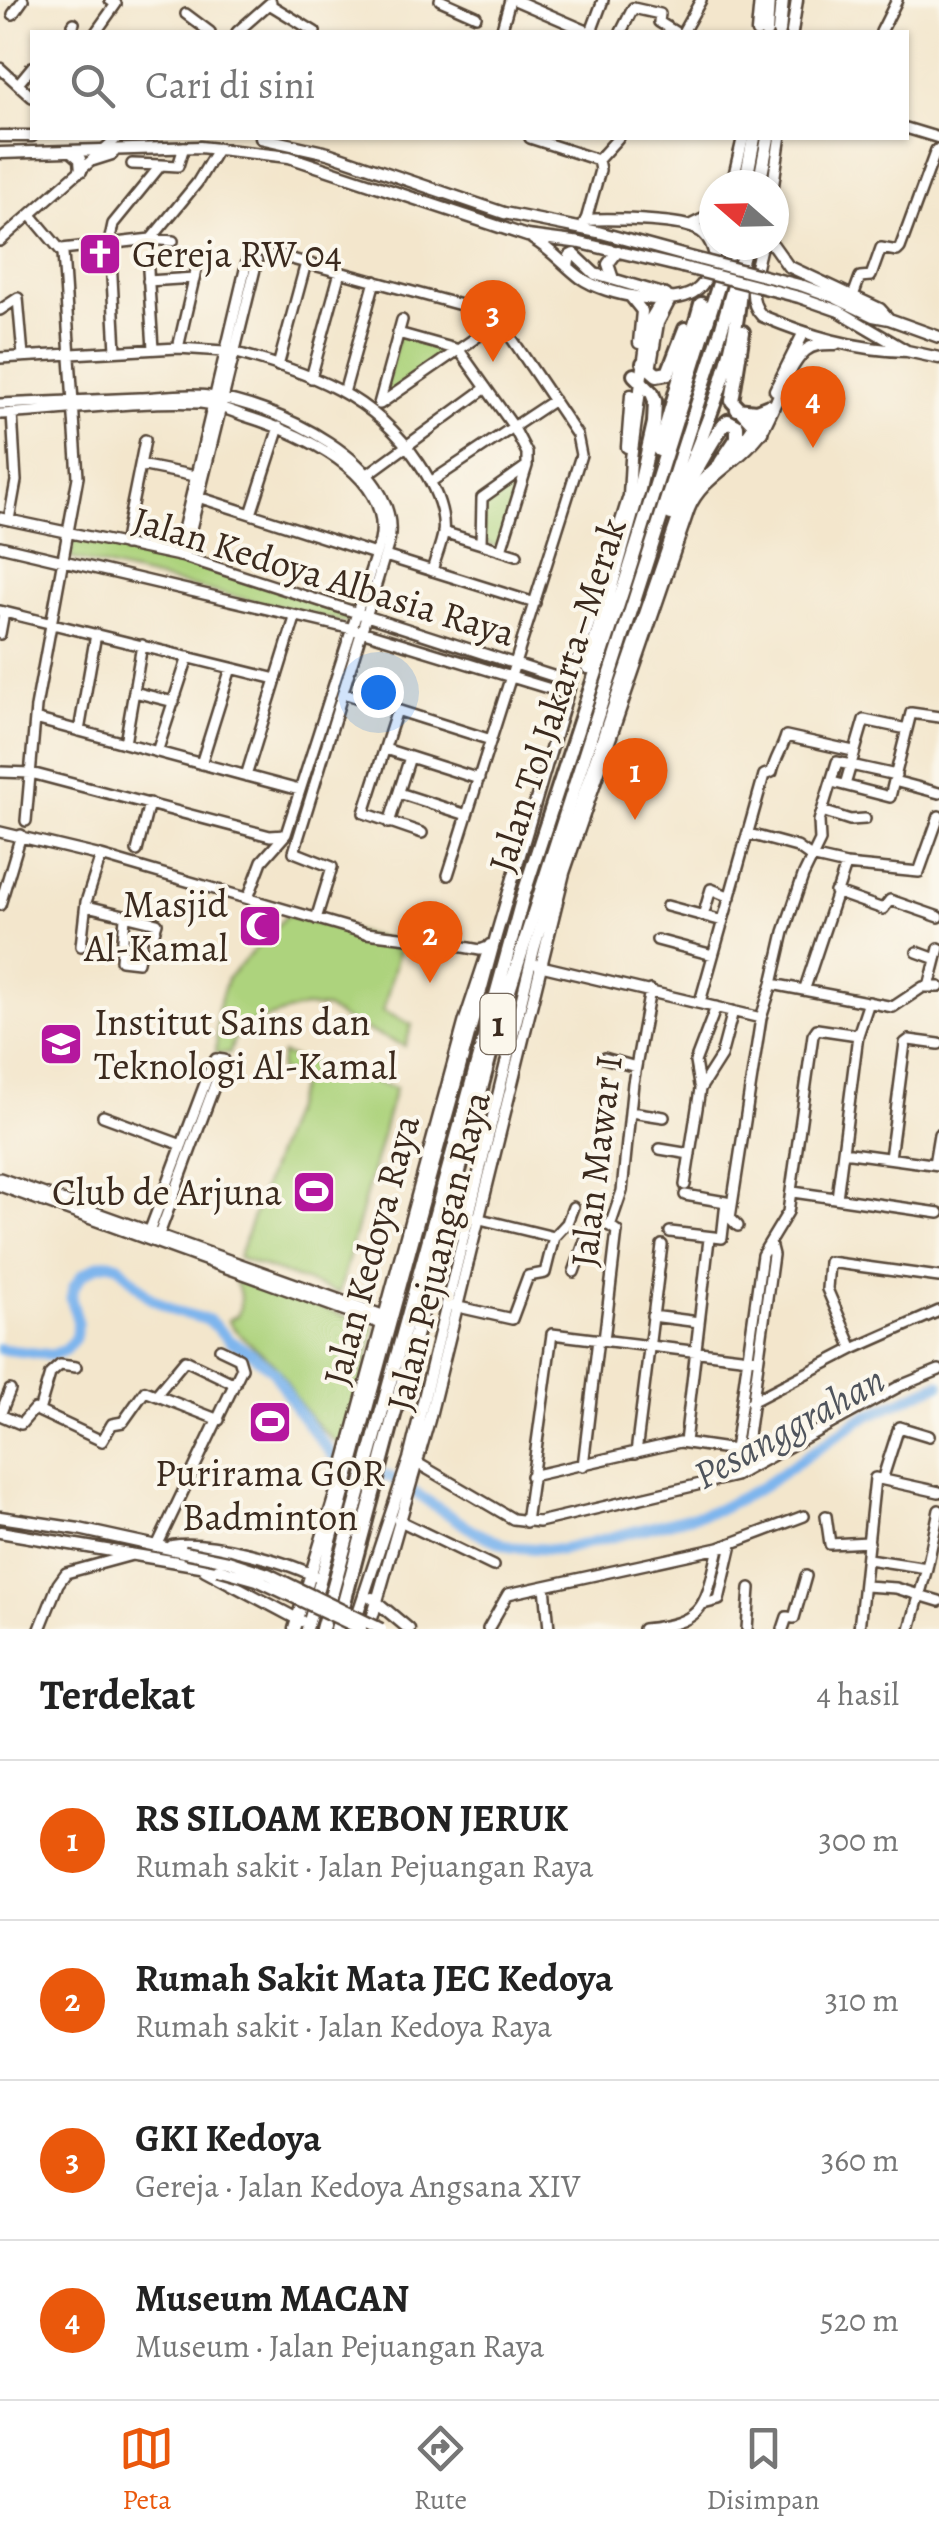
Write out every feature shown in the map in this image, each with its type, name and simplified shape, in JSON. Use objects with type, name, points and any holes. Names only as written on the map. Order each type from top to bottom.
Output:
[{"type":"highway","points":[[766,30],[768,0]]},
{"type":"highway","points":[[779,30],[782,0]]},
{"type":"highway","points":[[748,170],[754,140]]},
{"type":"highway","points":[[763,170],[768,140]]},
{"type":"highway","points":[[628,578],[653,471],[717,260]]},
{"type":"highway","name":"Jalan Tol Jakarta–Merak","points":[[379,1449],[484,1030],[576,728],[628,578],[717,260]]},
{"type":"highway","name":"Jalan Tol Jakarta–Merak","points":[[322,1629],[366,1496],[498,1026],[742,260]]},
{"type":"highway","points":[[634,605],[727,367],[744,260]]},
{"type":"highway","points":[[740,300],[743,335],[731,390],[735,408],[758,429]]},
{"type":"highway","points":[[642,372],[668,374],[686,326],[701,304]]},
{"type":"highway","points":[[576,728],[582,690],[652,435],[655,402],[642,372]]},
{"type":"highway","points":[[735,408],[766,408]]},
{"type":"highway","points":[[677,499],[721,425],[728,421],[738,426],[738,435],[721,462]]},
{"type":"highway","name":"Jalan Tol Jakarta–Merak","points":[[337,1629],[366,1496]]},
{"type":"main road","points":[[757,30],[760,0]]},
{"type":"main road","points":[[792,30],[797,0]]},
{"type":"main road","points":[[0,136],[30,136]]},
{"type":"main road","points":[[273,140],[302,145],[504,213],[584,224],[688,226],[699,232]]},
{"type":"main road","points":[[736,170],[743,140]]},
{"type":"main road","points":[[775,170],[780,140]]},
{"type":"main road","points":[[0,153],[184,147],[288,157],[527,236],[684,261]]},
{"type":"main road","points":[[93,160],[133,149]]},
{"type":"main road","points":[[70,151],[80,158],[80,171]]},
{"type":"main road","points":[[355,179],[366,175],[362,164]]},
{"type":"main road","points":[[385,190],[383,180],[392,176]]},
{"type":"main road","points":[[688,226],[699,221]]},
{"type":"main road","points":[[584,224],[684,261],[889,318],[939,337]]},
{"type":"main road","points":[[527,236],[547,247],[588,282],[629,295],[690,295],[701,286],[715,260]]},
{"type":"main road","points":[[612,279],[608,264],[618,251]]},
{"type":"main road","points":[[568,266],[574,254],[591,272],[667,298]]},
{"type":"main road","points":[[758,260],[752,296],[754,308],[762,316],[836,344],[939,358]]},
{"type":"main road","points":[[784,260],[788,266]]},
{"type":"main road","points":[[757,266],[768,261],[788,266],[880,309],[889,318]]},
{"type":"main road","points":[[801,292],[907,351]]},
{"type":"main road","name":"Jalan Kedoya Raya","points":[[629,295],[638,302],[643,317],[642,372]]},
{"type":"main road","name":"Jalan Kedoya Raya","points":[[387,1322],[496,936],[629,496],[651,318],[667,298]]},
{"type":"main road","points":[[787,326],[792,357]]},
{"type":"main road","points":[[857,348],[869,340],[866,326]]},
{"type":"main road","name":"Jalan Pejuangan Raya","points":[[369,1629],[557,871],[683,503],[758,429],[804,332]]},
{"type":"main road","name":"Jalan Pejuangan Raya","points":[[535,964],[692,502],[758,429],[802,353],[816,344],[836,344]]},
{"type":"main road","name":"Jalan Kedoya Raya","points":[[309,1623],[486,953],[496,936]]},
{"type":"main road","name":"Jalan Kedoya Raya","points":[[296,1624],[344,1483]]},
{"type":"main road","points":[[0,1517],[162,1547],[258,1570],[383,1629],[398,1622]]},
{"type":"main road","name":"Jalan Pejuangan Raya","points":[[353,1629],[395,1518]]},
{"type":"main road","points":[[0,1532],[109,1556],[132,1555],[218,1569],[257,1580],[361,1629]]},
{"type":"main road","points":[[162,1547],[186,1544],[230,1551],[311,1574],[322,1584]]},
{"type":"main road","points":[[262,1600],[278,1602],[291,1592],[292,1576],[280,1565]]},
{"type":"main road","points":[[198,1567],[262,1600],[296,1624],[309,1623]]},
{"type":"main road","points":[[365,1594],[409,1629]]},
{"type":"street","points":[[13,14],[23,0]]},
{"type":"street","points":[[97,30],[116,4],[110,0]]},
{"type":"street","points":[[440,0],[455,3],[476,16]]},
{"type":"street","points":[[502,30],[512,0],[585,30]]},
{"type":"street","points":[[540,11],[545,0]]},
{"type":"street","points":[[591,30],[603,0]]},
{"type":"street","points":[[661,0],[658,22],[672,30]]},
{"type":"street","points":[[684,30],[701,0]]},
{"type":"street","points":[[882,30],[897,0]]},
{"type":"street","points":[[238,30],[271,2],[313,30]]},
{"type":"street","points":[[622,30],[631,8],[658,14]]},
{"type":"street","points":[[186,14],[207,30]]},
{"type":"street","points":[[0,68],[30,95]]},
{"type":"street","points":[[18,84],[30,69]]},
{"type":"street","points":[[909,129],[939,138]]},
{"type":"street","points":[[0,241],[116,140]]},
{"type":"street","points":[[538,140],[598,160]]},
{"type":"street","points":[[572,149],[574,140]]},
{"type":"street","points":[[598,160],[616,140]]},
{"type":"street","points":[[178,166],[184,147]]},
{"type":"street","points":[[151,239],[201,178],[218,148]]},
{"type":"street","points":[[853,296],[860,277],[871,276],[882,248],[900,248],[936,150]]},
{"type":"street","points":[[584,224],[600,170],[598,160]]},
{"type":"street","points":[[132,164],[178,166],[201,178]]},
{"type":"street","points":[[109,243],[113,224],[161,166]]},
{"type":"street","points":[[925,182],[939,186]]},
{"type":"street","points":[[26,822],[34,720],[78,486],[63,253],[31,215]]},
{"type":"street","points":[[63,253],[109,243],[174,241]]},
{"type":"street","points":[[178,348],[200,253]]},
{"type":"street","points":[[276,255],[490,312],[501,322],[577,435],[580,455],[448,876]]},
{"type":"street","points":[[111,259],[116,351]]},
{"type":"street","points":[[180,556],[195,476],[252,259]]},
{"type":"street","points":[[278,366],[306,263]]},
{"type":"street","points":[[311,378],[340,272]]},
{"type":"street","points":[[153,349],[148,276],[194,278]]},
{"type":"street","points":[[344,393],[375,281]]},
{"type":"street","points":[[0,310],[17,297],[23,356]]},
{"type":"street","points":[[377,407],[402,320]]},
{"type":"street","points":[[377,407],[501,322]]},
{"type":"street","points":[[398,333],[459,350],[528,454],[501,550]]},
{"type":"street","points":[[0,358],[178,348],[229,352],[311,378],[377,407],[432,481],[443,532],[432,571]]},
{"type":"street","points":[[361,477],[486,388]]},
{"type":"street","points":[[432,481],[554,400]]},
{"type":"street","points":[[216,402],[279,427],[330,454],[361,477]]},
{"type":"street","points":[[180,556],[198,497],[216,402]]},
{"type":"street","points":[[0,404],[216,402],[306,428],[344,453],[381,515],[380,555],[286,834],[262,861],[248,898]]},
{"type":"street","points":[[0,414],[75,406]]},
{"type":"street","points":[[5,520],[16,481],[12,413]]},
{"type":"street","points":[[251,514],[279,427]]},
{"type":"street","points":[[124,545],[145,440]]},
{"type":"street","points":[[140,464],[195,476]]},
{"type":"street","points":[[480,544],[482,498],[527,466]]},
{"type":"street","points":[[198,497],[534,603]]},
{"type":"street","name":"Jalan Kedoya Albasia Raya","points":[[5,520],[180,556],[515,665],[569,688]]},
{"type":"street","points":[[443,532],[516,555]]},
{"type":"street","name":"Jalan Kedoya Albasia Raya","points":[[0,546],[356,630],[511,677],[569,688]]},
{"type":"street","points":[[0,634],[2,611],[276,679]]},
{"type":"street","points":[[246,776],[295,618]]},
{"type":"street","points":[[316,919],[332,867],[294,853],[343,693],[356,630]]},
{"type":"street","points":[[79,731],[96,634]]},
{"type":"street","points":[[124,744],[142,646]]},
{"type":"street","points":[[157,752],[188,657]]},
{"type":"street","points":[[200,764],[230,668]]},
{"type":"street","points":[[134,692],[174,702]]},
{"type":"street","points":[[343,693],[491,740]]},
{"type":"street","points":[[397,710],[364,813],[422,833]]},
{"type":"street","points":[[832,782],[888,798],[912,713],[939,717]]},
{"type":"street","points":[[845,785],[866,719],[907,729]]},
{"type":"street","points":[[34,720],[299,790]]},
{"type":"street","points":[[700,1002],[764,775],[772,772],[776,752],[782,749],[788,735],[853,750]]},
{"type":"street","points":[[384,749],[479,779]]},
{"type":"street","points":[[389,823],[410,757]]},
{"type":"street","points":[[738,1226],[730,1218],[761,1018],[784,932],[820,841],[818,821],[838,760],[939,794]]},
{"type":"street","points":[[0,772],[31,773],[270,836],[297,837]]},
{"type":"street","points":[[399,793],[467,815]]},
{"type":"street","points":[[137,851],[149,803]]},
{"type":"street","points":[[822,811],[850,820],[865,819]]},
{"type":"street","points":[[749,834],[797,847],[811,857],[846,865],[919,872],[939,816]]},
{"type":"street","points":[[0,832],[101,856],[366,934],[486,953]]},
{"type":"street","points":[[0,905],[21,835]]},
{"type":"street","points":[[82,946],[87,906],[101,856]]},
{"type":"street","points":[[805,988],[846,865]]},
{"type":"street","points":[[703,916],[711,890],[730,898]]},
{"type":"street","points":[[835,892],[883,909],[890,900],[939,917]]},
{"type":"street","points":[[87,906],[158,923],[154,936],[143,934],[138,962],[121,961],[125,918]]},
{"type":"street","points":[[667,906],[723,921]]},
{"type":"street","points":[[657,940],[713,955]]},
{"type":"street","points":[[772,984],[898,1006],[918,989],[934,987],[938,954],[917,952]]},
{"type":"street","points":[[535,964],[761,1018]]},
{"type":"street","name":"Jalan Mawar I","points":[[583,1466],[617,1231],[610,1226],[622,1191],[636,1067],[650,990]]},
{"type":"street","points":[[837,1198],[858,1034],[869,1002]]},
{"type":"street","points":[[670,1232],[722,1238],[727,1204],[685,1190],[700,1090],[696,1062],[716,1007]]},
{"type":"street","points":[[700,1090],[721,1056],[733,1011]]},
{"type":"street","points":[[739,1474],[751,1402],[762,1255],[788,1212],[793,1192],[815,1031],[858,1034]]},
{"type":"street","points":[[890,1158],[905,1043],[909,1040],[939,1044]]},
{"type":"street","points":[[604,1058],[636,1067]]},
{"type":"street","points":[[216,1059],[224,1060],[153,1237],[212,1064],[216,1059]]},
{"type":"street","points":[[631,1112],[664,1117]]},
{"type":"street","points":[[102,1116],[182,1145]]},
{"type":"street","points":[[843,1152],[937,1164],[939,1134]]},
{"type":"street","points":[[660,1149],[690,1154]]},
{"type":"street","points":[[0,1178],[387,1322]]},
{"type":"street","points":[[0,1186],[153,1237]]},
{"type":"street","points":[[793,1192],[939,1213]]},
{"type":"street","points":[[452,1306],[512,1318],[528,1276],[546,1273],[554,1237],[568,1223],[574,1208]]},
{"type":"street","points":[[473,1217],[554,1237]]},
{"type":"street","points":[[574,1272],[592,1221],[610,1226]]},
{"type":"street","points":[[685,1442],[710,1239]]},
{"type":"street","points":[[636,1453],[662,1245]]},
{"type":"street","points":[[853,1350],[828,1289],[828,1264],[833,1261],[939,1277]]},
{"type":"street","points":[[751,1402],[939,1311]]},
{"type":"street","points":[[652,1316],[699,1322]]},
{"type":"street","points":[[526,1522],[550,1337],[554,1334],[752,1359]]},
{"type":"street","points":[[162,1547],[242,1362],[220,1349]]},
{"type":"street","points":[[739,1474],[736,1450],[752,1359]]},
{"type":"street","points":[[156,1396],[185,1360],[235,1384]]},
{"type":"street","points":[[38,1411],[52,1372],[60,1365],[76,1367]]},
{"type":"street","points":[[413,1461],[504,1514],[538,1522],[739,1474],[900,1386],[939,1370]]},
{"type":"street","points":[[10,1390],[0,1415],[22,1424],[32,1409],[102,1441],[112,1424],[124,1422],[142,1392],[219,1420]]},
{"type":"street","points":[[882,1478],[898,1428],[929,1436]]},
{"type":"street","points":[[530,1476],[685,1442],[736,1450]]},
{"type":"street","points":[[860,1629],[875,1478],[939,1492]]},
{"type":"street","points":[[910,1629],[939,1510]]},
{"type":"street","points":[[488,1629],[508,1594],[719,1548],[804,1516]]},
{"type":"street","points":[[826,1516],[830,1544],[869,1542]]},
{"type":"street","points":[[395,1518],[494,1566]]},
{"type":"street","points":[[703,1604],[718,1600],[732,1544]]},
{"type":"street","points":[[643,1629],[684,1624],[703,1604],[719,1548]]},
{"type":"street","points":[[40,1629],[66,1572],[109,1556]]},
{"type":"street","points":[[868,1559],[939,1578]]},
{"type":"street","points":[[783,1629],[787,1616],[794,1618],[806,1576]]},
{"type":"street","points":[[545,1586],[549,1629]]},
{"type":"street","points":[[865,1586],[939,1601]]},
{"type":"street","points":[[747,1629],[750,1588]]},
{"type":"green space","points":[[399,332],[451,349],[382,400]]},
{"type":"green space","points":[[525,472],[500,548],[483,542],[480,504]]},
{"type":"green space","points":[[74,539],[183,558],[355,611],[351,624],[70,558]]},
{"type":"green space","points":[[287,915],[401,943],[383,1011],[412,1025],[405,1046],[356,1026],[326,1008],[304,1007],[253,1022],[234,1039],[230,1053],[216,1053],[218,1007],[227,979]]},
{"type":"green space","name":"Club de Arjuna","points":[[282,1054],[395,1088],[339,1293],[238,1258],[302,1080],[279,1070]]},
{"type":"green space","points":[[231,1274],[375,1327],[345,1449],[310,1417],[273,1363],[228,1320],[238,1315],[240,1304]]},
{"type":"waterway","name":"Pesanggrahan","points":[[0,1349],[52,1355],[65,1350],[75,1338],[78,1323],[71,1298],[73,1288],[82,1275],[99,1265],[119,1266],[149,1297],[174,1311],[209,1320],[230,1341],[274,1372],[297,1410],[333,1456],[392,1478],[477,1533],[511,1547],[561,1550],[717,1510],[762,1487],[859,1420],[939,1384]]},
{"type":"place","name":"Gereja RW 04","points":[[100,254]]},
{"type":"place","name":"GKI Kedoya","points":[[493,362]]},
{"type":"place","name":"Museum MACAN","points":[[813,448]]},
{"type":"place","name":"RS SILOAM KEBON JERUK","points":[[635,820]]},
{"type":"place","name":"Masjid Al-Kamal","points":[[260,926]]},
{"type":"place","name":"Rumah Sakit Mata JEC Kedoya","points":[[430,983]]},
{"type":"place","name":"Institut Sains dan Teknologi Al-Kamal","points":[[61,1044]]},
{"type":"place","name":"Club de Arjuna","points":[[314,1192]]},
{"type":"place","name":"Purirama GOR Badminton","points":[[270,1422]]}]
